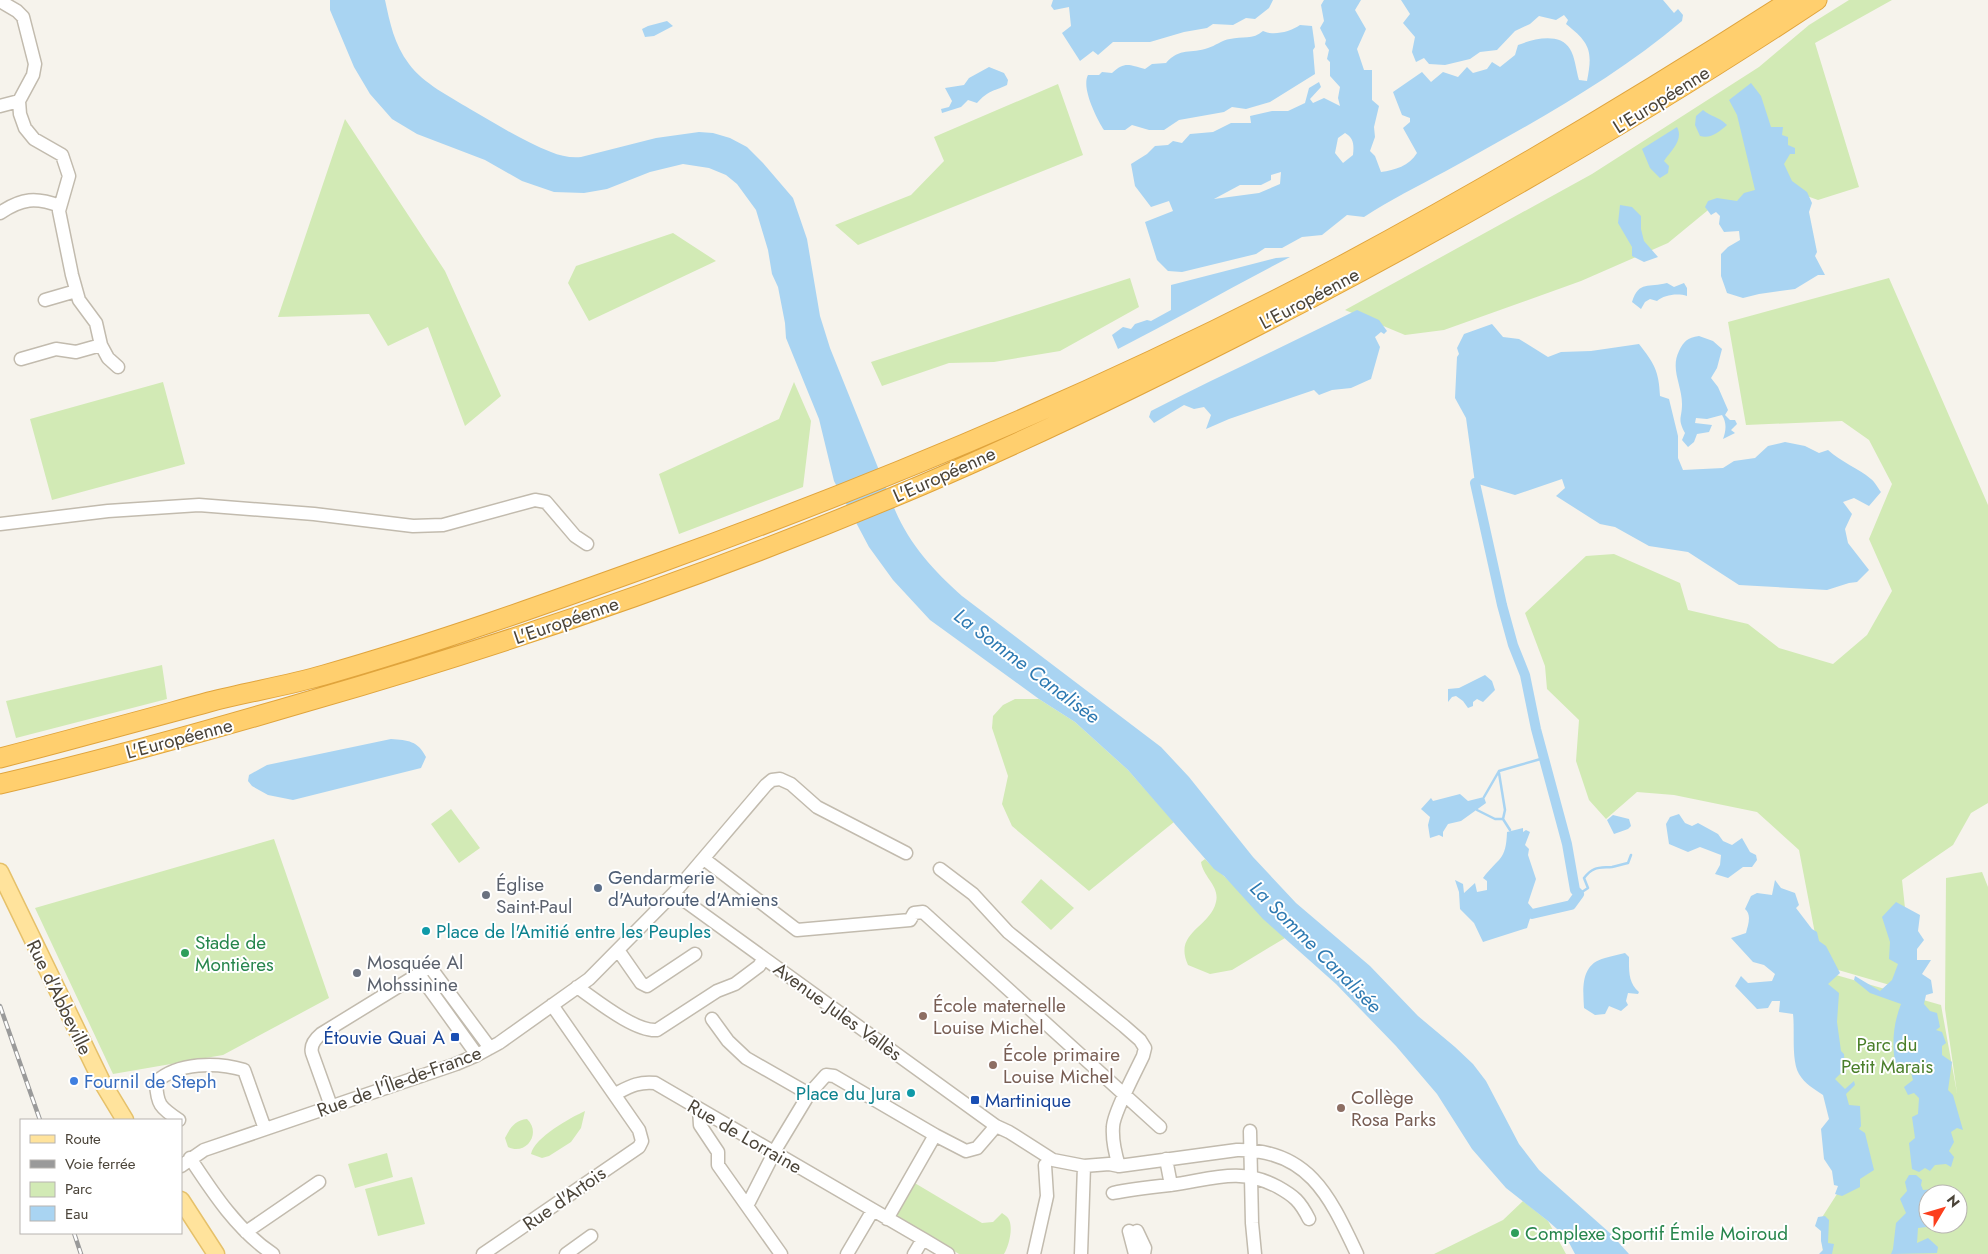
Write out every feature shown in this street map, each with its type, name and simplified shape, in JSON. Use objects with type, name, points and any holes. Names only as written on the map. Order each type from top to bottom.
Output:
[{"type":"highway","name":"L'Européenne","points":[[0,758],[211,702],[321,676],[438,639],[595,586],[808,508],[916,463],[1173,350],[1348,262],[1553,148],[1648,91],[1791,0]]},
{"type":"highway","name":"L'Européenne","points":[[5,782],[220,727],[464,655],[631,598],[816,529],[925,484],[1088,410],[1194,358],[1427,236],[1600,137],[1738,52],[1817,0]]},
{"type":"main road","name":"Rue d'Abbeville","points":[[0,872],[102,1082],[124,1119]]},
{"type":"main road","points":[[182,1202],[216,1254]]},
{"type":"main road","points":[[182,1219],[205,1254]]},
{"type":"street","points":[[4,1],[23,17],[36,64],[33,75],[19,101],[20,114],[25,128],[34,139],[62,155],[69,176],[59,210],[76,291],[79,300],[96,322],[101,345],[108,358],[118,367]]},
{"type":"street","points":[[0,106],[19,101]]},
{"type":"street","points":[[0,212],[15,202],[29,200],[47,201],[60,206]]},
{"type":"street","points":[[45,300],[76,291]]},
{"type":"street","points":[[22,359],[56,349],[76,352],[101,345]]},
{"type":"street","points":[[0,524],[108,511],[206,505],[314,514],[413,526],[443,525],[535,500],[546,502],[575,536],[587,544]]},
{"type":"street","name":"Rue de l'Île-de-France","points":[[184,1161],[204,1150],[477,1055],[490,1048],[577,987],[618,950],[674,893],[772,780],[780,779],[791,784],[818,807],[906,853]]},
{"type":"street","points":[[704,859],[798,930],[910,920],[914,913],[923,912],[1160,1127]]},
{"type":"street","points":[[940,869],[973,894],[1008,932],[1052,966],[1140,1040],[1145,1048],[1112,1126],[1114,1150],[1118,1166]]},
{"type":"street","name":"Avenue Jules Vallès","points":[[674,893],[998,1127],[1009,1132],[1061,1167]]},
{"type":"street","points":[[618,950],[641,982],[647,986],[695,954]]},
{"type":"street","points":[[577,987],[647,1031],[657,1030],[718,990],[735,984],[759,966],[764,958]]},
{"type":"street","points":[[331,1106],[311,1049],[315,1039],[430,966],[490,1048]]},
{"type":"street","points":[[418,974],[477,1055]]},
{"type":"street","points":[[552,1005],[615,1094]]},
{"type":"street","points":[[712,1019],[728,1042],[746,1058],[809,1094]]},
{"type":"street","points":[[178,1119],[166,1111],[157,1100],[156,1082],[162,1076],[189,1067],[212,1064],[244,1070],[265,1129]]},
{"type":"street","points":[[748,1206],[774,1153],[809,1094],[826,1075],[834,1076],[966,1151],[977,1148],[998,1127]]},
{"type":"street","name":"Rue de Lorraine","points":[[615,1094],[635,1084],[644,1082],[655,1083],[948,1254]]},
{"type":"street","name":"Rue d'Artois","points":[[484,1254],[639,1146],[642,1141],[639,1130],[615,1094]]},
{"type":"street","points":[[699,1109],[700,1125],[718,1152],[718,1165],[781,1254]]},
{"type":"street","name":"Avenue Jules Vallès","points":[[998,1127],[1008,1138],[1045,1165],[1061,1167]]},
{"type":"street","points":[[1250,1131],[1252,1223],[1255,1254]]},
{"type":"street","points":[[887,1218],[935,1135]]},
{"type":"street","points":[[1061,1167],[1084,1170],[1109,1164],[1118,1166],[1236,1150],[1281,1156],[1304,1171],[1319,1184],[1336,1209],[1357,1254]]},
{"type":"street","points":[[1166,1159],[1171,1185]]},
{"type":"street","points":[[184,1161],[208,1186],[257,1244],[273,1254]]},
{"type":"street","points":[[1034,1254],[1047,1196],[1045,1165]]},
{"type":"street","points":[[1081,1254],[1084,1170]]},
{"type":"street","points":[[1113,1193],[1208,1178],[1251,1176],[1265,1180],[1287,1192],[1301,1203],[1309,1219]]},
{"type":"street","points":[[246,1232],[319,1182]]},
{"type":"street","points":[[847,1254],[873,1210]]},
{"type":"street","points":[[1135,1254],[1133,1231],[1145,1248],[1144,1254]]},
{"type":"street","points":[[566,1254],[592,1236]]},
{"type":"street","points":[[914,1254],[923,1239]]},
{"type":"green space","points":[[1849,0],[1892,0],[1815,43],[1859,187],[1818,200],[1790,190],[1713,206],[1668,243],[1581,281],[1444,330],[1405,335],[1345,310],[1592,174],[1759,67],[1809,25]]},
{"type":"green space","points":[[1058,84],[1083,155],[858,245],[835,225],[911,195],[944,161],[934,137]]},
{"type":"green space","points":[[345,119],[445,271],[501,396],[465,426],[428,327],[388,346],[369,314],[278,317]]},
{"type":"green space","points":[[673,233],[716,261],[589,321],[568,283],[576,266]]},
{"type":"green space","points":[[1130,278],[1139,307],[1060,351],[994,362],[949,363],[882,386],[871,362]]},
{"type":"green space","points":[[1889,278],[1988,505],[1988,803],[1971,813],[1953,845],[1902,880],[1914,992],[1821,965],[1799,850],[1757,812],[1674,795],[1637,792],[1606,819],[1589,800],[1576,761],[1579,720],[1547,689],[1545,666],[1525,613],[1586,556],[1614,554],[1680,583],[1688,610],[1748,624],[1779,648],[1833,664],[1867,635],[1892,591],[1869,539],[1892,484],[1869,440],[1842,421],[1746,425],[1728,322]]},
{"type":"green space","points":[[163,382],[185,464],[52,500],[30,419]]},
{"type":"green space","points":[[794,382],[811,421],[803,487],[679,534],[659,474],[779,419]]},
{"type":"green space","points":[[162,665],[167,699],[16,738],[6,701]]},
{"type":"green space","points":[[1015,699],[1039,699],[1075,722],[1128,770],[1174,822],[1089,891],[1012,826],[1002,804],[1008,776],[992,728],[993,716],[1003,705]]},
{"type":"green space","points":[[451,809],[480,848],[459,863],[431,824]]},
{"type":"green space","name":"Stade de Montières","points":[[274,839],[329,998],[223,1055],[113,1074],[35,908]]},
{"type":"green space","points":[[1205,859],[1285,938],[1232,970],[1210,974],[1188,965],[1185,954],[1185,945],[1189,937],[1207,918],[1216,902],[1217,896],[1214,886],[1202,867],[1201,862]]},
{"type":"green space","name":"Parc du Petit Marais","points":[[1982,872],[1988,887],[1988,1254],[1823,1254],[1821,1219],[1853,1169],[1801,965],[1941,1005],[1957,1093],[1945,1009],[1946,878]]},
{"type":"green space","points":[[1041,879],[1074,908],[1051,930],[1021,902]]},
{"type":"green space","points":[[585,1111],[581,1128],[571,1142],[549,1156],[542,1158],[531,1154],[539,1141],[546,1135],[562,1123]]},
{"type":"green space","points":[[527,1119],[533,1131],[530,1142],[521,1148],[508,1147],[505,1138],[513,1125]]},
{"type":"green space","points":[[387,1153],[393,1177],[355,1188],[348,1164]]},
{"type":"green space","points":[[412,1177],[425,1224],[378,1236],[365,1189]]},
{"type":"green space","points":[[913,1182],[982,1223],[993,1222],[1002,1213],[1006,1216],[1010,1222],[1011,1231],[1004,1254],[959,1254],[895,1216]]},
{"type":"green space","name":"Complexe Sportif Émile Moiroud","points":[[1523,1201],[1548,1221],[1566,1254],[1434,1254],[1503,1220]]},
{"type":"water","name":"La Somme Canalisée","points":[[330,0],[385,0],[396,41],[409,64],[422,78],[445,94],[530,143],[562,156],[581,157],[656,138],[699,132],[713,133],[730,138],[747,147],[793,198],[807,239],[820,316],[830,348],[895,510],[915,546],[942,577],[962,596],[1161,747],[1189,777],[1253,857],[1296,903],[1370,966],[1418,1016],[1473,1064],[1486,1081],[1519,1144],[1539,1170],[1611,1234],[1629,1254],[1575,1254],[1566,1237],[1506,1188],[1472,1149],[1437,1094],[1396,1046],[1336,984],[1263,919],[1224,876],[1214,869],[1128,770],[1075,722],[1039,699],[930,620],[893,580],[869,547],[834,481],[819,419],[786,338],[778,287],[772,274],[768,250],[756,210],[737,184],[726,175],[709,168],[683,164],[650,172],[607,189],[584,193],[554,192],[522,181],[485,160],[417,134],[392,119],[370,94],[354,67],[330,10]]},
{"type":"water","points":[[1053,0],[1273,0],[1269,8],[1255,19],[1246,18],[1233,25],[1213,24],[1207,28],[1184,32],[1150,42],[1113,42],[1098,55],[1093,51],[1080,61],[1062,33],[1071,26],[1069,7],[1054,10],[1051,6]]},
{"type":"water","points":[[1324,0],[1361,0],[1355,10],[1366,29],[1357,49],[1364,70],[1372,70],[1372,100],[1379,106],[1374,127],[1375,137],[1370,151],[1375,156],[1381,172],[1401,167],[1417,153],[1403,128],[1410,122],[1410,118],[1402,115],[1393,92],[1422,72],[1431,82],[1443,72],[1458,77],[1467,67],[1473,73],[1487,69],[1492,62],[1500,67],[1515,55],[1518,45],[1546,38],[1560,40],[1570,49],[1579,80],[1587,81],[1589,71],[1588,48],[1585,42],[1566,24],[1568,20],[1564,15],[1556,20],[1539,16],[1530,24],[1515,31],[1497,50],[1480,52],[1470,59],[1445,65],[1429,64],[1424,58],[1416,62],[1412,52],[1415,37],[1403,23],[1410,14],[1401,0],[1663,0],[1674,13],[1678,9],[1683,15],[1682,21],[1655,43],[1568,102],[1364,217],[1347,215],[1322,235],[1302,237],[1282,248],[1265,248],[1256,254],[1182,272],[1168,271],[1157,260],[1145,222],[1173,211],[1169,201],[1151,207],[1135,186],[1131,164],[1147,154],[1155,146],[1168,145],[1173,141],[1182,143],[1190,134],[1213,132],[1231,123],[1251,123],[1250,116],[1272,111],[1288,111],[1305,103],[1309,88],[1319,82],[1321,87],[1310,99],[1313,103],[1324,98],[1340,106],[1338,98],[1340,87],[1330,76],[1330,62],[1327,59],[1329,50],[1320,28],[1324,21],[1321,5]],"holes":[[[1345,133],[1352,140],[1353,155],[1343,163],[1335,153],[1338,138]],[[1281,172],[1280,184],[1259,193],[1214,199],[1240,185],[1261,185],[1271,180],[1271,175]]]},
{"type":"water","points":[[667,21],[673,26],[654,36],[645,37],[642,29]]},
{"type":"water","points":[[1300,25],[1312,26],[1315,47],[1313,50],[1315,74],[1270,102],[1246,109],[1232,107],[1224,112],[1179,120],[1164,130],[1149,130],[1132,125],[1125,130],[1104,130],[1088,95],[1086,81],[1088,75],[1099,75],[1102,72],[1112,73],[1124,65],[1145,69],[1152,64],[1166,63],[1181,53],[1202,50],[1234,38],[1251,37],[1263,31],[1272,33],[1291,30]]},
{"type":"water","points":[[989,67],[1004,73],[1008,80],[1007,85],[988,93],[977,103],[968,100],[961,107],[942,113],[941,109],[949,107],[952,101],[945,88],[964,85],[969,78]]},
{"type":"water","points":[[1751,83],[1761,96],[1771,127],[1783,127],[1782,135],[1788,137],[1788,145],[1795,148],[1795,154],[1790,154],[1784,164],[1792,181],[1807,192],[1812,203],[1809,212],[1817,252],[1815,256],[1825,275],[1818,275],[1795,289],[1743,298],[1727,293],[1721,276],[1721,254],[1740,240],[1739,231],[1724,232],[1719,224],[1720,216],[1716,212],[1711,215],[1705,207],[1708,201],[1717,198],[1737,201],[1744,193],[1755,190],[1737,115],[1729,100]]},
{"type":"water","points":[[1703,110],[1727,125],[1711,136],[1700,136],[1695,125],[1696,116]]},
{"type":"water","points":[[1677,127],[1679,132],[1678,141],[1664,161],[1669,166],[1668,173],[1660,178],[1650,168],[1642,149]]},
{"type":"water","points":[[1620,205],[1632,207],[1641,216],[1641,229],[1644,241],[1658,257],[1644,262],[1632,256],[1632,247],[1618,223]]},
{"type":"water","points":[[1290,257],[1118,349],[1112,335],[1123,327],[1131,329],[1135,324],[1147,320],[1151,321],[1171,310],[1171,285],[1276,258]]},
{"type":"water","points":[[1667,283],[1674,287],[1684,283],[1687,288],[1687,296],[1671,295],[1657,301],[1650,299],[1645,302],[1641,309],[1632,302],[1641,288]]},
{"type":"water","points":[[1357,310],[1379,320],[1387,331],[1384,334],[1381,332],[1375,337],[1380,347],[1371,379],[1351,388],[1332,390],[1319,395],[1314,390],[1229,419],[1206,429],[1211,415],[1204,407],[1194,409],[1184,405],[1154,423],[1149,417],[1151,411]]},
{"type":"water","points":[[1492,324],[1503,337],[1519,339],[1548,357],[1561,352],[1591,351],[1639,344],[1655,368],[1660,396],[1669,399],[1678,436],[1678,458],[1683,470],[1723,468],[1734,461],[1755,458],[1768,446],[1785,442],[1805,446],[1819,453],[1828,450],[1871,479],[1881,492],[1869,506],[1854,498],[1843,502],[1852,514],[1845,529],[1848,543],[1869,570],[1857,582],[1827,590],[1739,585],[1688,552],[1649,546],[1615,527],[1600,524],[1556,496],[1565,488],[1562,479],[1515,495],[1475,483],[1466,418],[1455,398],[1457,357],[1459,354],[1457,348],[1464,334]]},
{"type":"water","points":[[1699,336],[1713,341],[1722,349],[1717,368],[1711,378],[1718,387],[1728,410],[1725,415],[1730,420],[1735,420],[1737,424],[1731,430],[1735,433],[1723,439],[1725,421],[1722,415],[1707,419],[1696,418],[1695,423],[1712,425],[1709,432],[1697,434],[1694,442],[1688,447],[1682,440],[1685,433],[1681,421],[1682,397],[1676,364],[1679,351],[1684,342]]},
{"type":"water","points":[[1485,675],[1492,681],[1495,690],[1483,702],[1477,699],[1473,702],[1473,706],[1468,708],[1456,696],[1452,697],[1448,702],[1448,689],[1459,688]]},
{"type":"water","points":[[391,739],[412,742],[420,748],[426,757],[421,768],[293,800],[268,795],[252,786],[248,781],[249,775],[267,765]]},
{"type":"water","points":[[1460,794],[1468,801],[1484,797],[1486,803],[1461,821],[1448,824],[1443,832],[1443,837],[1439,835],[1430,838],[1428,825],[1430,817],[1421,809],[1431,798],[1433,801]]},
{"type":"water","points":[[1679,814],[1685,823],[1692,826],[1698,823],[1718,834],[1723,841],[1732,845],[1742,838],[1750,852],[1756,855],[1757,860],[1752,867],[1743,867],[1728,878],[1715,874],[1720,865],[1721,855],[1700,847],[1688,852],[1669,844],[1666,824],[1670,817]]},
{"type":"water","points":[[1613,815],[1629,819],[1631,826],[1614,834],[1607,820]]},
{"type":"water","points":[[1523,828],[1523,832],[1526,830],[1530,832],[1525,845],[1529,849],[1528,855],[1536,879],[1528,903],[1533,909],[1527,928],[1483,942],[1474,923],[1460,909],[1459,892],[1455,880],[1463,884],[1464,893],[1475,883],[1477,892],[1487,890],[1487,881],[1483,878],[1501,858],[1505,848],[1507,832]]},
{"type":"water","points":[[1775,880],[1781,888],[1795,893],[1799,905],[1796,908],[1812,929],[1817,932],[1819,941],[1826,946],[1840,973],[1828,984],[1839,993],[1837,1022],[1841,1051],[1844,1054],[1845,1069],[1835,1079],[1845,1089],[1854,1081],[1855,1085],[1846,1094],[1849,1105],[1860,1106],[1861,1126],[1859,1129],[1865,1133],[1874,1170],[1860,1179],[1860,1187],[1842,1196],[1835,1194],[1838,1186],[1834,1185],[1832,1171],[1824,1159],[1821,1129],[1829,1119],[1823,1095],[1804,1081],[1799,1074],[1795,1061],[1793,1014],[1779,1012],[1780,1001],[1772,1001],[1768,1008],[1757,1009],[1735,986],[1741,976],[1748,983],[1772,981],[1775,974],[1764,965],[1753,962],[1731,938],[1746,933],[1749,917],[1745,909],[1751,896],[1757,893],[1772,895]]},
{"type":"water","points":[[1896,902],[1920,915],[1918,931],[1924,940],[1917,949],[1917,960],[1931,960],[1922,974],[1931,980],[1933,993],[1926,995],[1924,1004],[1930,1011],[1937,1013],[1940,1027],[1936,1030],[1942,1032],[1946,1043],[1942,1046],[1942,1055],[1952,1062],[1948,1090],[1953,1095],[1963,1130],[1957,1128],[1951,1132],[1954,1142],[1949,1151],[1954,1157],[1951,1167],[1946,1164],[1935,1165],[1930,1171],[1925,1168],[1919,1172],[1912,1169],[1909,1143],[1915,1138],[1912,1117],[1918,1114],[1919,1098],[1914,1093],[1908,1095],[1904,1087],[1913,1080],[1910,1069],[1898,1075],[1896,1066],[1893,1039],[1901,1004],[1870,993],[1854,980],[1855,976],[1880,991],[1892,980],[1898,964],[1889,959],[1890,942],[1882,917]]},
{"type":"water","points":[[1625,953],[1629,957],[1631,980],[1639,992],[1638,994],[1628,993],[1626,1001],[1628,1005],[1621,1011],[1609,1006],[1605,1014],[1595,1015],[1584,1008],[1583,993],[1587,971],[1597,961]]},
{"type":"water","points":[[1909,1175],[1916,1175],[1922,1180],[1921,1184],[1918,1184],[1917,1243],[1928,1238],[1938,1247],[1937,1253],[1891,1254],[1896,1223],[1906,1213],[1900,1199],[1907,1191],[1905,1182]]},
{"type":"water","points":[[1825,1216],[1829,1220],[1828,1243],[1834,1244],[1832,1254],[1819,1254],[1823,1250],[1821,1231],[1815,1226],[1818,1217]]},
{"type":"waterway","points":[[1475,483],[1502,605],[1513,645],[1525,675],[1536,729],[1567,844],[1575,890],[1579,894],[1571,905],[1532,914]]},
{"type":"waterway","points":[[1484,797],[1499,771],[1544,758]]},
{"type":"waterway","points":[[1499,773],[1505,810],[1503,819]]},
{"type":"waterway","points":[[1477,810],[1495,819],[1503,819],[1510,830]]},
{"type":"waterway","points":[[1579,894],[1588,888],[1584,878],[1590,871],[1596,868],[1628,863],[1631,855]]},
{"type":"railway","points":[[0,1006],[40,1119]]},
{"type":"railway","points":[[74,1234],[81,1254]]},
{"type":"place","name":"Gendarmerie d'Autoroute d'Amiens","points":[[598,888]]},
{"type":"place","name":"Église Saint-Paul","points":[[486,895]]},
{"type":"place","name":"Place de l'Amitié entre les Peuples","points":[[426,931]]},
{"type":"place","name":"Stade de Montières","points":[[185,953]]},
{"type":"place","name":"Mosquée Al Mohssinine","points":[[357,973]]},
{"type":"place","name":"École maternelle Louise Michel","points":[[923,1016]]},
{"type":"place","name":"Étouvie Quai A","points":[[455,1037]]},
{"type":"place","name":"École primaire Louise Michel","points":[[993,1065]]},
{"type":"place","name":"Fournil de Steph","points":[[74,1081]]},
{"type":"place","name":"Place du Jura","points":[[911,1093]]},
{"type":"place","name":"Martinique","points":[[975,1100]]},
{"type":"place","name":"Collège Rosa Parks","points":[[1341,1108]]},
{"type":"place","name":"Complexe Sportif Émile Moiroud","points":[[1515,1233]]}]
